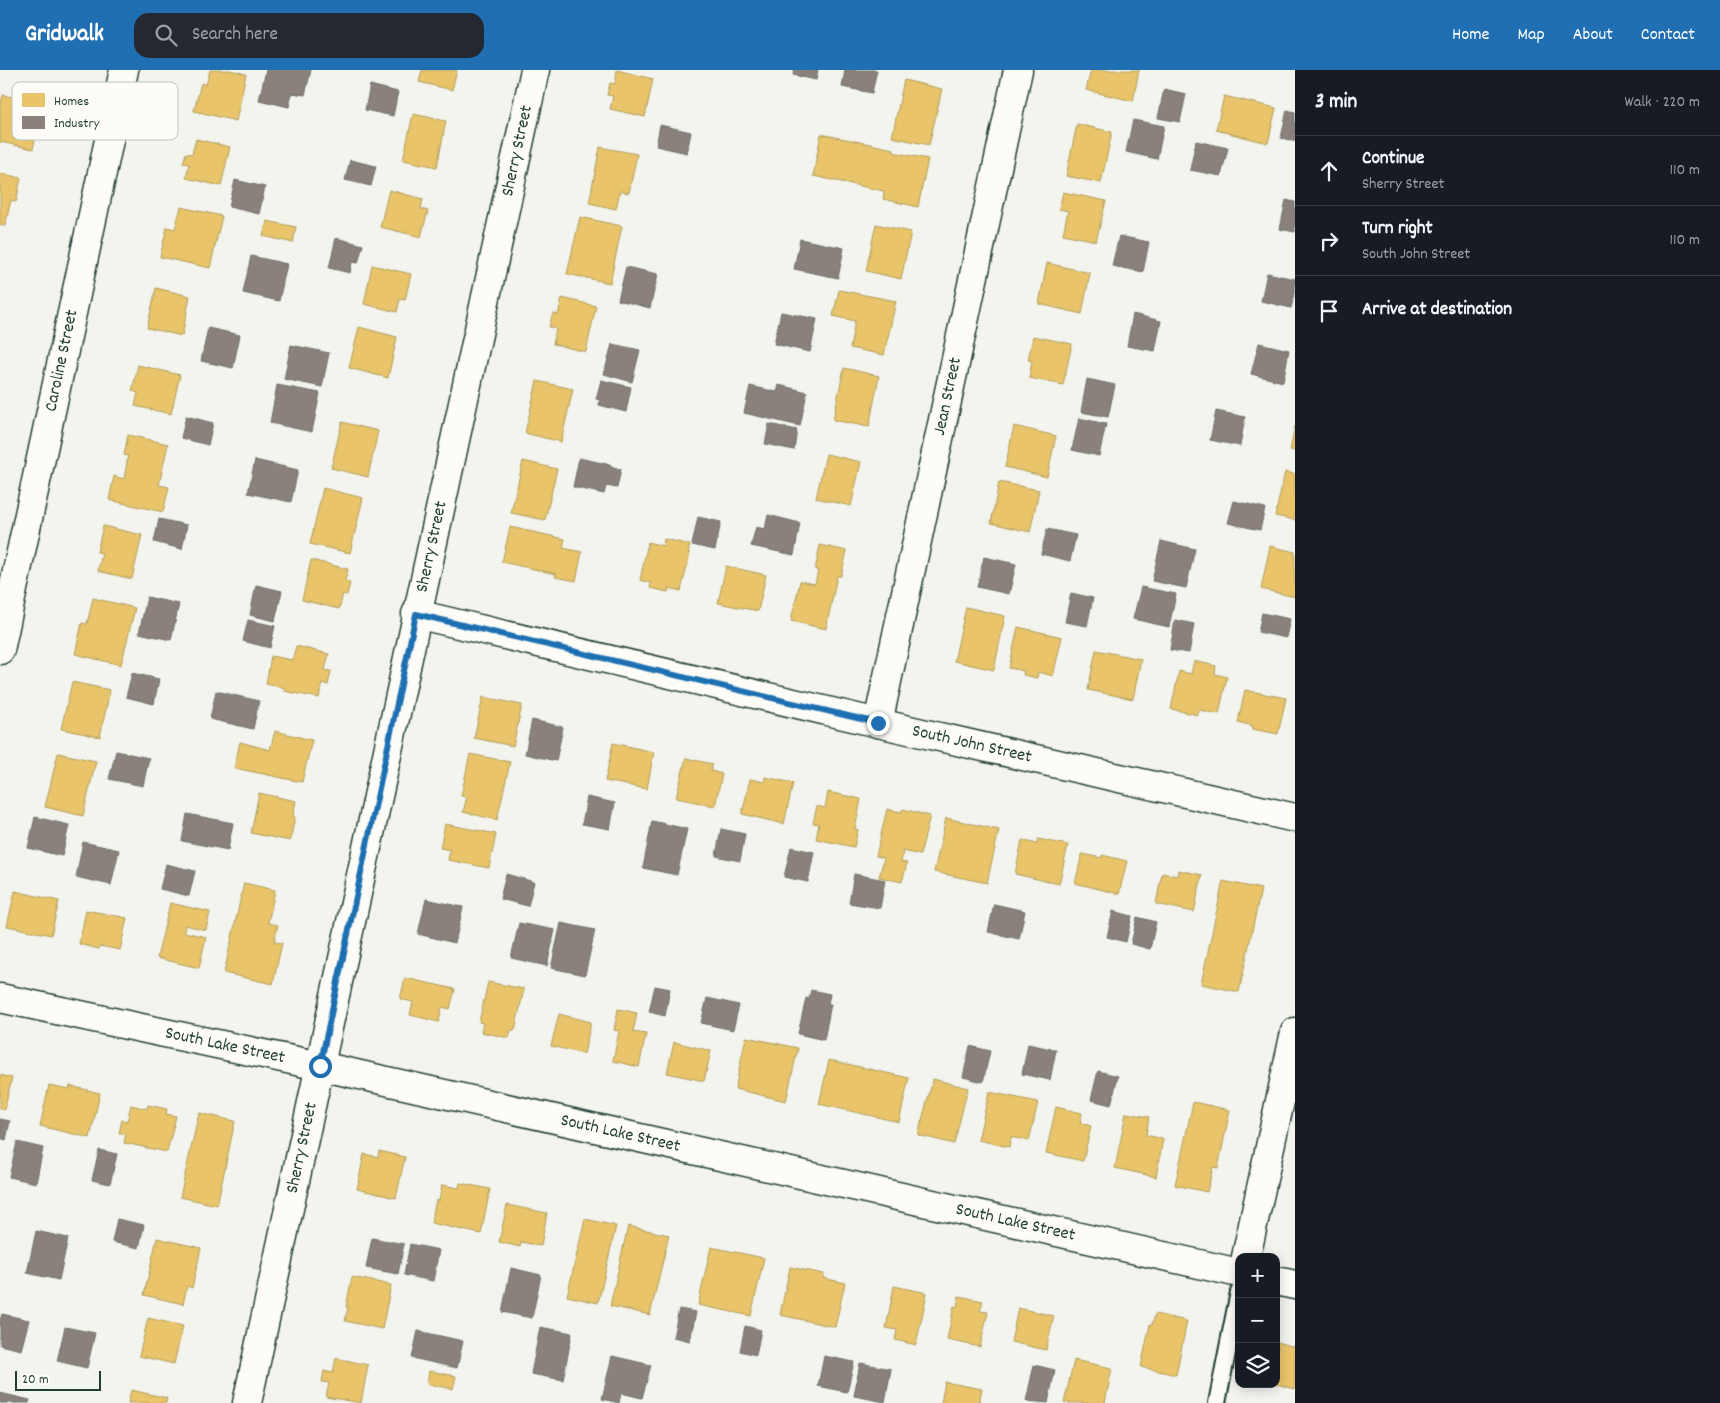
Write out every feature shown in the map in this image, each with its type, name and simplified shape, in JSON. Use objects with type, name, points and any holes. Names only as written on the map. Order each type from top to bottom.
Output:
[{"type":"street","name":"Sherry Street","points":[[247,1403],[535,70]]},
{"type":"street","name":"Jean Street","points":[[878,723],[1018,70]]},
{"type":"street","name":"Caroline Street","points":[[0,650],[109,140]]},
{"type":"street","name":"South John Street","points":[[416,614],[878,723],[1295,818]]},
{"type":"street","name":"South Lake Street","points":[[0,998],[320,1066],[1235,1272]]},
{"type":"street","points":[[1247,1253],[1295,1032]]},
{"type":"street","points":[[1280,1282],[1295,1285]]},
{"type":"lane","points":[[1217,1403],[1238,1298]]},
{"type":"building: Homes","points":[[210,70],[230,70],[246,74],[236,121],[194,111],[201,83],[206,85]]},
{"type":"building: Homes","points":[[422,70],[457,70],[452,90],[419,82]]},
{"type":"building: Homes","points":[[617,70],[653,79],[645,117],[610,109],[613,96],[607,95],[610,83],[615,84]]},
{"type":"building: Homes","points":[[1091,70],[1139,70],[1133,101],[1086,90]]},
{"type":"building: Homes","points":[[904,80],[942,89],[929,145],[892,137]]},
{"type":"building: Homes","points":[[3,95],[12,97],[12,140],[35,140],[33,149],[0,142],[0,107]]},
{"type":"building: Homes","points":[[1224,96],[1276,108],[1268,143],[1216,130]]},
{"type":"building: Homes","points":[[413,114],[446,121],[437,167],[403,160]]},
{"type":"building: Homes","points":[[1077,124],[1112,132],[1101,183],[1066,176]]},
{"type":"building: Homes","points":[[821,134],[894,149],[893,152],[928,159],[918,207],[883,199],[884,191],[813,176]]},
{"type":"building: Homes","points":[[196,139],[230,147],[221,186],[186,178],[189,164],[183,163],[186,153],[192,154]]},
{"type":"building: Homes","points":[[600,147],[637,154],[629,193],[620,191],[616,209],[589,203]]},
{"type":"building: Homes","points":[[0,173],[21,178],[16,202],[11,200],[5,226],[0,225]]},
{"type":"building: Homes","points":[[389,190],[423,199],[421,209],[428,211],[421,237],[380,227]]},
{"type":"building: Homes","points":[[1063,192],[1106,201],[1096,241],[1063,234],[1068,211],[1059,209]]},
{"type":"building: Homes","points":[[181,207],[222,216],[210,268],[160,257],[167,227],[175,229]]},
{"type":"building: Homes","points":[[580,217],[622,226],[610,283],[567,274]]},
{"type":"building: Homes","points":[[267,221],[296,227],[293,243],[263,236]]},
{"type":"building: Homes","points":[[876,224],[911,232],[901,279],[866,271]]},
{"type":"building: Homes","points":[[1047,263],[1090,273],[1082,314],[1039,304]]},
{"type":"building: Homes","points":[[372,265],[411,274],[405,300],[400,299],[397,312],[364,304]]},
{"type":"building: Homes","points":[[156,288],[190,296],[182,336],[147,328]]},
{"type":"building: Homes","points":[[839,290],[896,301],[884,355],[850,348],[855,321],[833,316]]},
{"type":"building: Homes","points":[[562,298],[596,306],[586,352],[553,344],[556,328],[549,327],[553,313],[558,315]]},
{"type":"building: Homes","points":[[359,327],[397,337],[388,378],[349,368]]},
{"type":"building: Homes","points":[[1033,336],[1072,344],[1063,385],[1029,378],[1032,361],[1028,360]]},
{"type":"building: Homes","points":[[138,365],[180,375],[171,414],[135,406],[138,393],[132,391]]},
{"type":"building: Homes","points":[[844,368],[879,376],[869,427],[833,420]]},
{"type":"building: Homes","points":[[537,381],[573,389],[561,442],[525,433]]},
{"type":"building: Homes","points":[[342,422],[378,431],[368,477],[331,468]]},
{"type":"building: Homes","points":[[1014,426],[1056,436],[1047,477],[1005,467]]},
{"type":"building: Homes","points":[[1295,426],[1295,451],[1290,450]]},
{"type":"building: Homes","points":[[128,435],[168,444],[159,485],[169,487],[163,512],[109,500],[114,476],[124,479],[128,456],[124,455]]},
{"type":"building: Homes","points":[[826,454],[861,462],[851,506],[816,498]]},
{"type":"building: Homes","points":[[523,461],[557,469],[545,520],[511,513]]},
{"type":"building: Homes","points":[[1285,472],[1295,474],[1295,520],[1275,516]]},
{"type":"building: Homes","points":[[999,482],[1039,490],[1030,532],[991,523]]},
{"type":"building: Homes","points":[[323,488],[363,498],[350,553],[310,544]]},
{"type":"building: Homes","points":[[103,526],[142,535],[132,579],[98,571],[102,553],[97,552]]},
{"type":"building: Homes","points":[[510,527],[565,539],[563,548],[582,552],[576,581],[555,577],[556,574],[502,562]]},
{"type":"building: Homes","points":[[664,539],[690,545],[688,553],[690,553],[681,591],[669,588],[668,592],[650,588],[651,583],[640,580],[648,542],[663,546]]},
{"type":"building: Homes","points":[[820,545],[847,551],[841,576],[837,576],[826,629],[791,621],[800,581],[815,584],[818,570],[815,570]]},
{"type":"building: Homes","points":[[1270,546],[1295,552],[1295,597],[1261,589]]},
{"type":"building: Homes","points":[[311,560],[348,569],[345,581],[350,583],[347,595],[343,594],[339,609],[302,600]]},
{"type":"building: Homes","points":[[726,566],[766,575],[758,611],[718,603]]},
{"type":"building: Homes","points":[[93,598],[135,608],[121,665],[75,654],[82,623],[87,624]]},
{"type":"building: Homes","points":[[966,607],[1005,616],[994,670],[954,661]]},
{"type":"building: Homes","points":[[1018,627],[1062,637],[1053,676],[1038,672],[1037,678],[1023,675],[1024,671],[1009,668]]},
{"type":"building: Homes","points":[[296,646],[329,654],[325,670],[331,671],[328,685],[322,683],[319,698],[284,691],[285,688],[266,684],[271,656],[292,660]]},
{"type":"building: Homes","points":[[1096,650],[1141,659],[1133,699],[1088,690]]},
{"type":"building: Homes","points":[[1194,661],[1216,666],[1215,674],[1227,677],[1219,714],[1199,710],[1198,715],[1171,709],[1179,671],[1191,674]]},
{"type":"building: Homes","points":[[72,682],[110,690],[100,737],[61,729]]},
{"type":"building: Homes","points":[[1245,690],[1286,698],[1278,734],[1252,729],[1253,726],[1238,722]]},
{"type":"building: Homes","points":[[483,697],[522,705],[513,746],[474,738]]},
{"type":"building: Homes","points":[[275,731],[312,740],[302,782],[234,768],[240,742],[270,750]]},
{"type":"building: Homes","points":[[613,743],[654,752],[647,789],[605,781]]},
{"type":"building: Homes","points":[[58,753],[96,761],[83,816],[45,807]]},
{"type":"building: Homes","points":[[470,754],[510,762],[497,820],[463,812],[467,797],[461,796]]},
{"type":"building: Homes","points":[[686,758],[712,764],[711,771],[722,774],[715,806],[676,798]]},
{"type":"building: Homes","points":[[765,777],[793,783],[784,824],[742,814],[750,779],[764,782]]},
{"type":"building: Homes","points":[[828,792],[861,799],[855,829],[858,830],[854,847],[816,839],[819,824],[813,823],[817,806],[825,808]]},
{"type":"building: Homes","points":[[259,793],[296,801],[290,841],[251,833]]},
{"type":"building: Homes","points":[[887,809],[901,812],[903,809],[930,816],[920,855],[903,851],[901,862],[907,863],[902,882],[879,877],[884,858],[876,856]]},
{"type":"building: Homes","points":[[946,818],[999,830],[987,883],[934,872]]},
{"type":"building: Homes","points":[[445,824],[496,834],[489,868],[448,860],[450,850],[440,848]]},
{"type":"building: Homes","points":[[1038,839],[1068,845],[1059,884],[1015,874],[1022,840],[1037,844]]},
{"type":"building: Homes","points":[[1082,854],[1102,858],[1102,855],[1127,861],[1119,894],[1075,883]]},
{"type":"building: Homes","points":[[1178,870],[1202,875],[1194,912],[1156,904],[1162,873],[1177,876]]},
{"type":"building: Homes","points":[[1223,881],[1261,889],[1239,992],[1201,984]]},
{"type":"building: Homes","points":[[244,883],[275,890],[268,923],[278,925],[274,942],[282,943],[273,984],[224,973]]},
{"type":"building: Homes","points":[[15,891],[59,901],[51,935],[7,926]]},
{"type":"building: Homes","points":[[170,903],[210,912],[206,930],[185,925],[184,932],[206,937],[199,968],[157,958]]},
{"type":"building: Homes","points":[[86,910],[127,918],[120,950],[100,946],[99,949],[79,944]]},
{"type":"building: Homes","points":[[405,978],[455,989],[450,1009],[442,1007],[439,1022],[410,1015],[413,1002],[400,999]]},
{"type":"building: Homes","points":[[488,982],[524,989],[515,1030],[511,1030],[509,1038],[481,1032],[483,1023],[479,1022]]},
{"type":"building: Homes","points":[[618,1009],[637,1013],[633,1032],[646,1034],[639,1067],[613,1061],[619,1031],[614,1030]]},
{"type":"building: Homes","points":[[559,1014],[591,1022],[584,1054],[551,1046]]},
{"type":"building: Homes","points":[[746,1037],[798,1048],[786,1101],[735,1089]]},
{"type":"building: Homes","points":[[674,1042],[711,1051],[704,1081],[667,1073]]},
{"type":"building: Homes","points":[[829,1060],[909,1078],[899,1122],[819,1104]]},
{"type":"building: Homes","points":[[0,1075],[12,1078],[4,1110],[0,1108]]},
{"type":"building: Homes","points":[[933,1079],[968,1088],[954,1144],[918,1135]]},
{"type":"building: Homes","points":[[49,1085],[69,1089],[70,1086],[100,1093],[90,1138],[40,1126]]},
{"type":"building: Homes","points":[[989,1092],[1038,1102],[1029,1141],[1011,1137],[1009,1147],[978,1140]]},
{"type":"building: Homes","points":[[1193,1102],[1230,1110],[1218,1168],[1213,1167],[1207,1192],[1175,1185]]},
{"type":"building: Homes","points":[[131,1105],[147,1109],[148,1105],[167,1109],[166,1114],[176,1116],[167,1152],[124,1143],[126,1134],[119,1133],[122,1120],[127,1121]]},
{"type":"building: Homes","points":[[1056,1107],[1082,1113],[1080,1123],[1091,1126],[1083,1161],[1046,1153]]},
{"type":"building: Homes","points":[[199,1113],[235,1121],[217,1205],[180,1197]]},
{"type":"building: Homes","points":[[1126,1113],[1149,1117],[1146,1135],[1163,1139],[1156,1177],[1115,1168]]},
{"type":"building: Homes","points":[[379,1151],[405,1157],[396,1198],[357,1189],[364,1154],[378,1157]]},
{"type":"building: Homes","points":[[460,1183],[490,1189],[481,1234],[431,1223],[436,1200],[439,1201],[442,1185],[459,1188]]},
{"type":"building: Homes","points":[[507,1205],[547,1213],[541,1246],[521,1242],[520,1247],[499,1242]]},
{"type":"building: Homes","points":[[585,1219],[616,1226],[598,1303],[567,1296]]},
{"type":"building: Homes","points":[[628,1226],[669,1235],[650,1315],[610,1306]]},
{"type":"building: Homes","points":[[157,1238],[201,1248],[192,1288],[187,1286],[183,1304],[144,1295]]},
{"type":"building: Homes","points":[[711,1247],[764,1258],[751,1316],[698,1305]]},
{"type":"building: Homes","points":[[790,1267],[824,1274],[823,1278],[845,1283],[835,1327],[780,1315]]},
{"type":"building: Homes","points":[[352,1277],[391,1285],[382,1329],[345,1321]]},
{"type":"building: Homes","points":[[894,1286],[927,1293],[916,1345],[895,1340],[897,1330],[886,1328]]},
{"type":"building: Homes","points":[[959,1296],[983,1301],[980,1311],[988,1312],[980,1347],[947,1340],[954,1306],[957,1307]]},
{"type":"building: Homes","points":[[1018,1308],[1054,1316],[1046,1350],[1011,1342]]},
{"type":"building: Homes","points":[[1155,1314],[1187,1321],[1176,1375],[1141,1367],[1150,1324],[1152,1325]]},
{"type":"building: Homes","points":[[148,1318],[183,1326],[174,1364],[139,1356]]},
{"type":"building: Homes","points":[[1280,1343],[1295,1347],[1295,1389],[1280,1385]]},
{"type":"building: Homes","points":[[336,1358],[368,1365],[361,1403],[326,1397],[329,1383],[322,1382],[324,1371],[333,1373]]},
{"type":"building: Homes","points":[[1074,1360],[1112,1368],[1105,1403],[1064,1403]]},
{"type":"building: Homes","points":[[429,1371],[456,1376],[453,1389],[427,1384]]},
{"type":"building: Homes","points":[[945,1382],[982,1389],[979,1403],[941,1403]]},
{"type":"building: Homes","points":[[131,1390],[167,1398],[166,1403],[128,1403]]},
{"type":"building: Industry","points":[[266,70],[311,70],[305,95],[292,93],[289,107],[259,100]]},
{"type":"building: Industry","points":[[794,70],[818,70],[816,80],[793,75]]},
{"type":"building: Industry","points":[[845,70],[877,70],[872,93],[842,87]]},
{"type":"building: Industry","points":[[370,85],[398,92],[393,116],[365,110]]},
{"type":"building: Industry","points":[[1164,89],[1186,94],[1180,122],[1158,118]]},
{"type":"building: Industry","points":[[1287,110],[1295,112],[1295,141],[1281,138]]},
{"type":"building: Industry","points":[[1133,120],[1164,126],[1157,159],[1126,152]]},
{"type":"building: Industry","points":[[660,125],[691,132],[687,153],[656,146]]},
{"type":"building: Industry","points":[[1196,141],[1228,148],[1221,176],[1190,170]]},
{"type":"building: Industry","points":[[350,160],[376,166],[371,186],[345,180]]},
{"type":"building: Industry","points":[[235,180],[265,187],[259,214],[229,207]]},
{"type":"building: Industry","points":[[1286,200],[1295,202],[1295,232],[1280,229]]},
{"type":"building: Industry","points":[[1119,236],[1149,242],[1143,272],[1112,266]]},
{"type":"building: Industry","points":[[336,238],[363,245],[358,263],[352,262],[350,273],[329,268]]},
{"type":"building: Industry","points":[[800,239],[844,248],[838,278],[794,269]]},
{"type":"building: Industry","points":[[251,256],[287,264],[279,301],[243,293]]},
{"type":"building: Industry","points":[[626,267],[658,274],[650,308],[618,300]]},
{"type":"building: Industry","points":[[1267,273],[1295,279],[1295,292],[1291,308],[1261,301]]},
{"type":"building: Industry","points":[[781,312],[817,319],[810,352],[774,344]]},
{"type":"building: Industry","points":[[1133,314],[1161,321],[1155,351],[1127,346]]},
{"type":"building: Industry","points":[[208,328],[240,335],[233,368],[201,361]]},
{"type":"building: Industry","points":[[1259,343],[1289,350],[1283,382],[1251,374]]},
{"type":"building: Industry","points":[[612,344],[640,350],[632,382],[604,374]]},
{"type":"building: Industry","points":[[291,345],[329,353],[322,387],[284,379]]},
{"type":"building: Industry","points":[[1087,379],[1115,385],[1108,417],[1081,412]]},
{"type":"building: Industry","points":[[601,380],[631,387],[626,412],[599,405],[600,400],[596,399]]},
{"type":"building: Industry","points":[[277,385],[320,393],[312,432],[270,423]]},
{"type":"building: Industry","points":[[779,385],[807,392],[800,426],[744,413],[750,386],[777,392]]},
{"type":"building: Industry","points":[[1216,411],[1245,417],[1240,446],[1210,440]]},
{"type":"building: Industry","points":[[186,416],[213,423],[208,445],[181,438]]},
{"type":"building: Industry","points":[[1079,418],[1106,424],[1099,456],[1072,450]]},
{"type":"building: Industry","points":[[769,424],[797,430],[794,450],[765,444]]},
{"type":"building: Industry","points":[[579,458],[621,469],[617,488],[606,486],[604,494],[573,487]]},
{"type":"building: Industry","points":[[255,460],[298,470],[291,502],[248,493]]},
{"type":"building: Industry","points":[[1234,501],[1265,508],[1260,530],[1228,523]]},
{"type":"building: Industry","points":[[768,515],[800,523],[794,555],[751,546],[756,527],[765,529]]},
{"type":"building: Industry","points":[[698,517],[721,522],[715,550],[692,545]]},
{"type":"building: Industry","points":[[159,519],[187,525],[182,549],[154,542]]},
{"type":"building: Industry","points":[[1047,529],[1076,535],[1070,561],[1041,554]]},
{"type":"building: Industry","points":[[1161,541],[1195,549],[1186,588],[1152,581]]},
{"type":"building: Industry","points":[[984,557],[1016,564],[1009,594],[977,587]]},
{"type":"building: Industry","points":[[256,585],[282,591],[275,621],[250,615]]},
{"type":"building: Industry","points":[[1141,587],[1176,594],[1169,627],[1133,619]]},
{"type":"building: Industry","points":[[1071,593],[1093,598],[1087,626],[1065,622]]},
{"type":"building: Industry","points":[[147,597],[179,604],[171,640],[139,633]]},
{"type":"building: Industry","points":[[1262,613],[1290,619],[1286,638],[1258,632]]},
{"type":"building: Industry","points":[[248,620],[275,626],[270,648],[243,641]]},
{"type":"building: Industry","points":[[1175,620],[1194,624],[1189,653],[1170,650]]},
{"type":"building: Industry","points":[[132,673],[159,679],[154,704],[126,697]]},
{"type":"building: Industry","points":[[216,691],[259,701],[253,729],[210,719]]},
{"type":"building: Industry","points":[[532,720],[563,727],[556,761],[525,754]]},
{"type":"building: Industry","points":[[116,751],[149,758],[143,786],[109,779]]},
{"type":"building: Industry","points":[[587,797],[615,803],[610,829],[582,824]]},
{"type":"building: Industry","points":[[187,814],[233,823],[228,850],[182,841]]},
{"type":"building: Industry","points":[[35,817],[69,825],[62,856],[28,848]]},
{"type":"building: Industry","points":[[652,821],[687,829],[677,875],[643,868]]},
{"type":"building: Industry","points":[[721,829],[745,834],[740,861],[716,856]]},
{"type":"building: Industry","points":[[83,842],[119,850],[111,885],[76,877]]},
{"type":"building: Industry","points":[[791,847],[814,852],[808,882],[784,877]]},
{"type":"building: Industry","points":[[166,864],[195,871],[189,896],[160,889]]},
{"type":"building: Industry","points":[[506,874],[534,882],[528,906],[500,899]]},
{"type":"building: Industry","points":[[854,874],[885,880],[880,908],[849,903]]},
{"type":"building: Industry","points":[[426,899],[463,907],[455,943],[418,934]]},
{"type":"building: Industry","points":[[994,904],[1025,911],[1019,939],[988,932]]},
{"type":"building: Industry","points":[[1113,911],[1132,916],[1126,942],[1107,937]]},
{"type":"building: Industry","points":[[1137,917],[1156,922],[1150,949],[1131,944]]},
{"type":"building: Industry","points":[[519,923],[555,930],[547,966],[511,958]]},
{"type":"building: Industry","points":[[561,923],[595,930],[585,975],[551,968]]},
{"type":"building: Industry","points":[[655,986],[670,989],[665,1016],[649,1012]]},
{"type":"building: Industry","points":[[811,990],[830,994],[828,1004],[831,1004],[824,1040],[798,1034],[806,998],[809,999]]},
{"type":"building: Industry","points":[[707,998],[739,1005],[733,1030],[701,1023]]},
{"type":"building: Industry","points":[[1028,1044],[1056,1050],[1050,1080],[1022,1074]]},
{"type":"building: Industry","points":[[970,1046],[990,1051],[983,1082],[963,1077]]},
{"type":"building: Industry","points":[[1098,1071],[1118,1076],[1111,1105],[1091,1100]]},
{"type":"building: Industry","points":[[0,1119],[10,1121],[6,1140],[0,1138]]},
{"type":"building: Industry","points":[[17,1142],[43,1148],[36,1183],[9,1177]]},
{"type":"building: Industry","points":[[99,1150],[117,1154],[110,1184],[92,1180]]},
{"type":"building: Industry","points":[[117,1219],[144,1225],[139,1248],[112,1242]]},
{"type":"building: Industry","points":[[36,1231],[68,1238],[59,1280],[27,1273]]},
{"type":"building: Industry","points":[[372,1238],[404,1244],[398,1274],[366,1268]]},
{"type":"building: Industry","points":[[410,1244],[439,1250],[433,1281],[404,1275]]},
{"type":"building: Industry","points":[[511,1268],[541,1275],[532,1318],[502,1312]]},
{"type":"building: Industry","points":[[679,1309],[696,1312],[690,1341],[673,1337]]},
{"type":"building: Industry","points":[[2,1314],[29,1320],[21,1350],[0,1345],[0,1320]]},
{"type":"building: Industry","points":[[745,1326],[761,1330],[756,1355],[740,1351]]},
{"type":"building: Industry","points":[[65,1327],[95,1333],[87,1368],[57,1361]]},
{"type":"building: Industry","points":[[540,1327],[572,1333],[563,1380],[531,1374]]},
{"type":"building: Industry","points":[[418,1331],[463,1341],[457,1368],[412,1358]]},
{"type":"building: Industry","points":[[612,1356],[651,1365],[642,1398],[621,1393],[619,1403],[602,1399]]},
{"type":"building: Industry","points":[[824,1356],[854,1362],[847,1392],[818,1386]]},
{"type":"building: Industry","points":[[860,1363],[891,1369],[885,1402],[854,1396]]},
{"type":"building: Industry","points":[[1034,1365],[1055,1370],[1048,1403],[1026,1401]]},
{"type":"building: Industry","points":[[0,1393],[30,1400],[29,1403],[0,1403]]},
{"type":"route","points":[[320,1066],[416,614],[878,723]]}]
